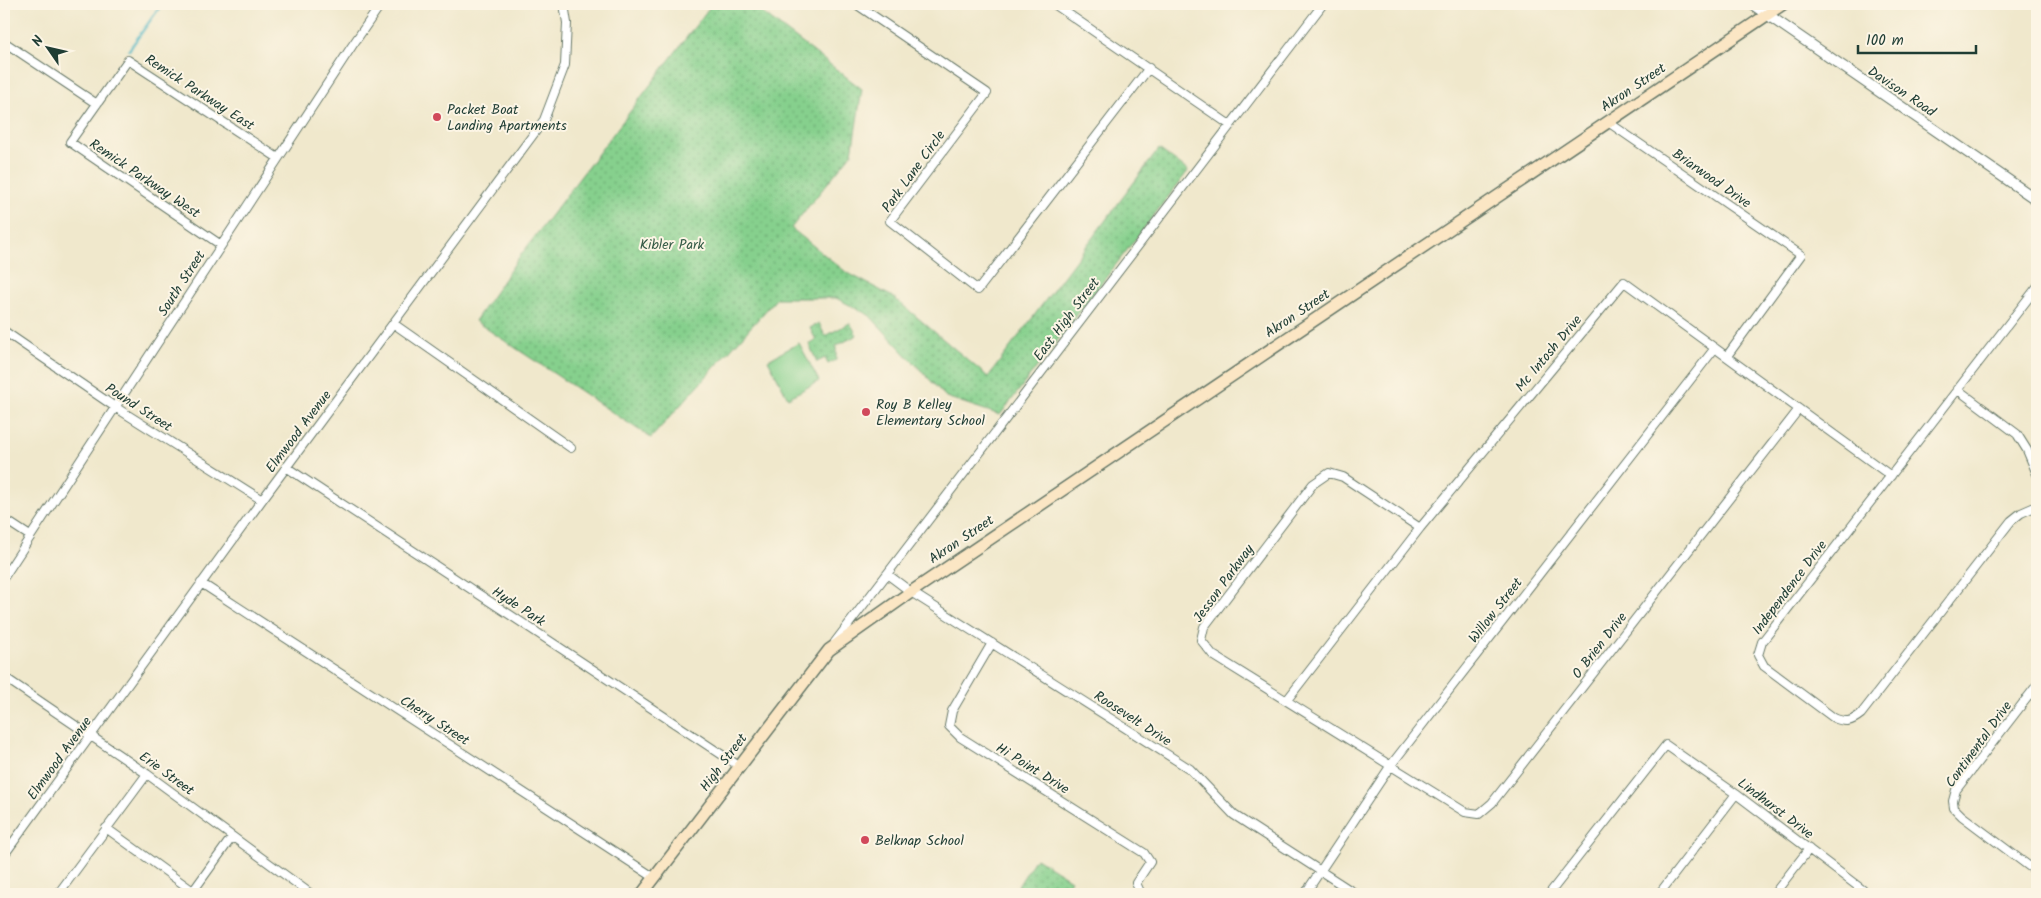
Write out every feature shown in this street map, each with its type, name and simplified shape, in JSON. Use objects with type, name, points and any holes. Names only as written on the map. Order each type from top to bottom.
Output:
[{"type":"main road","name":"Akron Street","points":[[829,650],[910,592],[1783,4]]},
{"type":"main road","name":"High Street","points":[[642,894],[738,766],[829,650]]},
{"type":"street","name":"South Street","points":[[4,577],[278,158],[382,4]]},
{"type":"street","name":"Elmwood Avenue","points":[[4,855],[286,467],[544,120],[565,65],[567,23],[564,4]]},
{"type":"street","name":"Park Lane Circle","points":[[856,4],[987,93],[890,221],[978,290],[1149,68]]},
{"type":"street","points":[[1054,4],[1230,125]]},
{"type":"street","name":"East High Street","points":[[829,650],[1323,4]]},
{"type":"street","name":"Davison Road","points":[[1752,4],[2037,200]]},
{"type":"street","points":[[4,42],[96,104]]},
{"type":"street","name":"Remick Parkway East","points":[[96,104],[128,60],[278,158]]},
{"type":"street","name":"Remick Parkway West","points":[[96,104],[70,142],[221,245]]},
{"type":"street","name":"Briarwood Drive","points":[[1608,122],[1801,255],[1726,356]]},
{"type":"street","name":"Mc Intosh Drive","points":[[1287,700],[1420,528],[1624,282],[1891,476]]},
{"type":"street","name":"Independence Drive","points":[[2037,287],[1762,642],[1758,655],[1764,666],[1834,718],[1845,723],[1852,721],[1861,714],[2011,521],[2021,513],[2037,506]]},
{"type":"street","points":[[394,324],[571,448]]},
{"type":"street","name":"Pound Street","points":[[4,331],[115,407],[262,500]]},
{"type":"street","name":"Willow Street","points":[[1304,894],[1391,765],[1715,348]]},
{"type":"street","points":[[1957,389],[2016,434],[2027,450],[2037,474]]},
{"type":"street","name":"O Brien Drive","points":[[1391,765],[1465,812],[1479,814],[1492,802],[1799,409]]},
{"type":"street","name":"Hyde Park","points":[[286,467],[738,766]]},
{"type":"street","name":"Jesson Parkway","points":[[1391,765],[1214,655],[1200,640],[1204,627],[1313,484],[1329,473],[1343,477],[1420,528]]},
{"type":"street","points":[[4,519],[30,536]]},
{"type":"street","name":"Roosevelt Drive","points":[[887,574],[910,592],[1190,769],[1234,815],[1356,894]]},
{"type":"street","name":"Cherry Street","points":[[201,583],[655,878]]},
{"type":"street","name":"Hi Point Drive","points":[[992,643],[952,711],[949,726],[960,737],[1144,852],[1150,862],[1136,883],[1141,894]]},
{"type":"street","name":"Erie Street","points":[[4,677],[92,735],[311,894]]},
{"type":"street","name":"Continental Drive","points":[[2037,685],[1956,790],[1953,801],[1954,808],[1962,816],[2030,867],[2037,870]]},
{"type":"street","name":"Lindhurst Drive","points":[[1549,894],[1666,745],[1736,794],[1868,894]]},
{"type":"street","points":[[58,894],[147,774]]},
{"type":"street","points":[[1659,894],[1736,794]]},
{"type":"street","points":[[106,828],[194,893],[232,837]]},
{"type":"street","points":[[1774,894],[1809,849]]},
{"type":"green space","name":"Kibler Park","points":[[712,4],[751,4],[862,89],[852,153],[791,228],[846,272],[893,297],[988,377],[1159,149],[1188,171],[1000,415],[946,397],[869,315],[836,298],[777,298],[651,438],[475,321],[517,260]]},
{"type":"green space","points":[[819,323],[825,336],[850,323],[857,335],[836,346],[836,360],[828,364],[825,358],[817,362],[809,344],[816,340],[810,328]]},
{"type":"green space","points":[[799,343],[819,381],[788,398],[768,360]]},
{"type":"green space","points":[[1036,858],[1071,880],[1062,894],[1020,894],[1015,891]]},
{"type":"waterway","points":[[129,50],[162,4]]},
{"type":"place","name":"Packet Boat Landing Apartments","points":[[437,117]]},
{"type":"place","name":"Roy B Kelley Elementary School","points":[[866,412]]},
{"type":"place","name":"Belknap School","points":[[865,840]]}]
